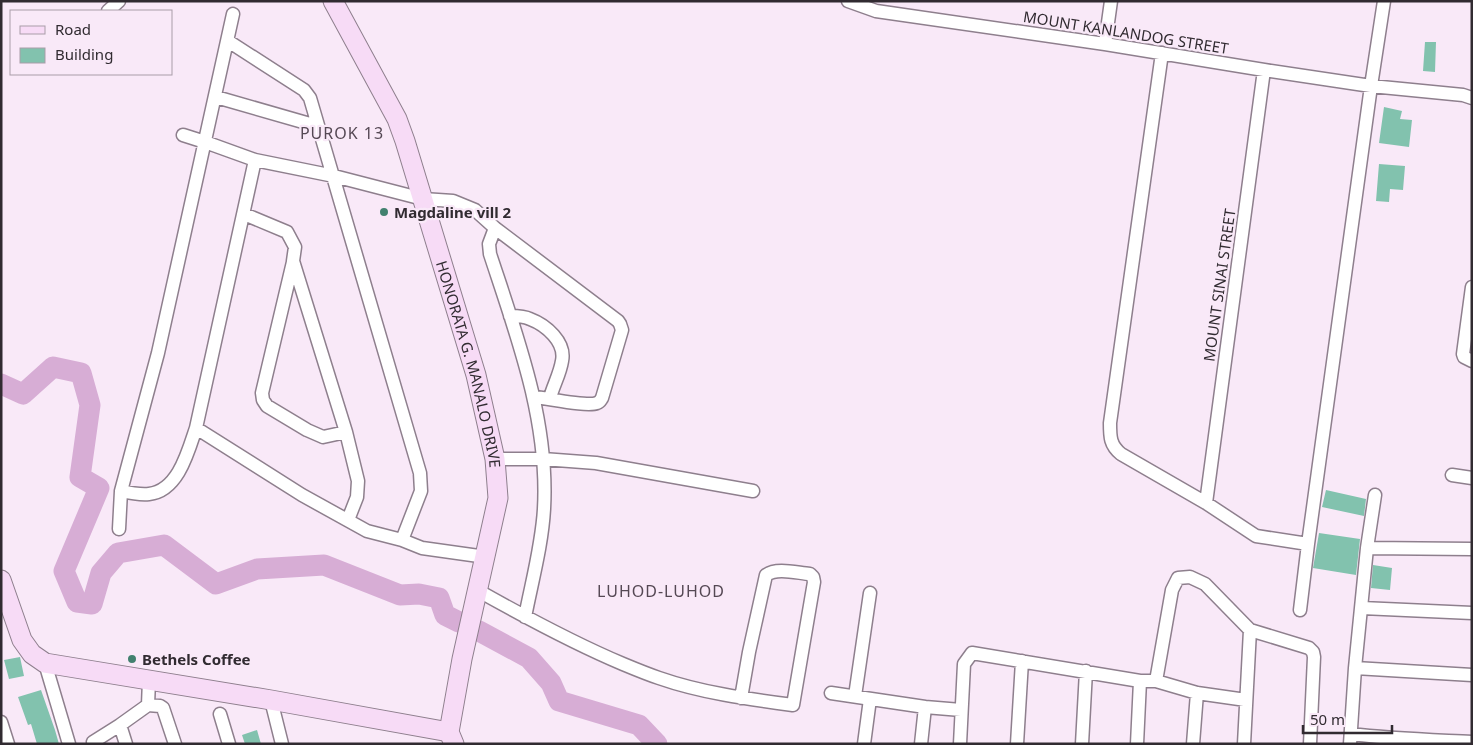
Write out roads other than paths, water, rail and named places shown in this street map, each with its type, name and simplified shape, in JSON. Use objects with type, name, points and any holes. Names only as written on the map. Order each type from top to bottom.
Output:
[{"type":"street","points":[[109,10],[119,1]]},
{"type":"street","name":"HONORATA G. MANALO DRIVE","points":[[333,1],[397,119],[405,140],[476,375],[495,459],[498,498],[462,659],[451,738]]},
{"type":"street","name":"MOUNT KANLANDOG STREET","points":[[848,1],[876,11],[1105,44],[1371,86],[1463,95],[1472,98]]},
{"type":"street","points":[[1105,44],[1111,1]]},
{"type":"street","points":[[1300,610],[1384,1]]},
{"type":"street","points":[[119,529],[121,491],[158,353],[233,14]]},
{"type":"street","points":[[228,41],[307,92],[310,98],[420,473],[421,491],[402,540]]},
{"type":"street","points":[[1162,54],[1110,423],[1111,442],[1114,448],[1122,454],[1206,503],[1256,536],[1308,544]]},
{"type":"street","name":"MOUNT SINAI STREET","points":[[1206,503],[1264,70]]},
{"type":"street","points":[[216,97],[317,126]]},
{"type":"street","points":[[183,136],[255,160],[334,176],[423,199],[454,201],[475,210],[495,228],[618,321],[622,327],[600,401],[596,404],[589,404],[534,396]]},
{"type":"street","points":[[121,491],[150,494],[163,490],[185,461],[196,428],[255,160]]},
{"type":"street","points":[[244,214],[287,232],[294,247],[293,261],[262,393],[263,400],[267,406],[307,430],[324,437],[346,432]]},
{"type":"street","points":[[495,228],[489,244],[490,254],[534,396],[543,458],[541,539],[525,617]]},
{"type":"street","points":[[293,261],[346,432],[358,481],[357,497],[348,520]]},
{"type":"street","points":[[1472,287],[1464,357],[1472,360]]},
{"type":"street","points":[[510,316],[528,318],[547,327],[560,344],[563,352],[562,362],[550,398]]},
{"type":"street","points":[[196,428],[302,495],[367,531],[402,540],[422,548],[486,557]]},
{"type":"street","points":[[495,459],[543,458],[596,463],[754,491]]},
{"type":"street","points":[[1452,475],[1472,478]]},
{"type":"street","points":[[1375,495],[1367,548],[1350,739],[1414,739],[1472,742]]},
{"type":"street","points":[[1367,548],[1472,549]]},
{"type":"street","points":[[477,590],[525,617],[597,653],[658,678],[701,690],[741,698],[793,705],[814,582],[810,574],[777,571],[766,575],[741,698]]},
{"type":"street","points":[[1156,681],[1172,590],[1178,578],[1190,577],[1205,584],[1250,630],[1309,648],[1313,652],[1310,744]]},
{"type":"street","points":[[3,591],[22,640],[32,654],[45,663],[271,700],[451,738]]},
{"type":"street","points":[[855,696],[870,593]]},
{"type":"street","points":[[1362,608],[1472,612]]},
{"type":"street","points":[[1244,744],[1250,630]]},
{"type":"street","points":[[960,744],[964,664],[972,653],[1140,681],[1156,681],[1197,693],[1246,700]]},
{"type":"street","points":[[1017,744],[1022,661]]},
{"type":"street","points":[[45,663],[69,744]]},
{"type":"street","points":[[1355,668],[1472,675]]},
{"type":"street","points":[[1082,744],[1086,671]]},
{"type":"street","points":[[148,705],[149,680]]},
{"type":"street","points":[[1137,744],[1140,681]]},
{"type":"street","points":[[831,693],[925,707],[961,710]]},
{"type":"street","points":[[1193,744],[1197,693]]},
{"type":"street","points":[[864,744],[870,699]]},
{"type":"street","points":[[271,700],[282,744]]},
{"type":"street","points":[[93,742],[148,705],[163,708],[175,744]]},
{"type":"street","points":[[921,744],[925,707]]},
{"type":"street","points":[[220,714],[229,744]]},
{"type":"street","points":[[1,722],[8,744]]},
{"type":"street","points":[[120,725],[126,744]]},
{"type":"waterway","points":[[1,384],[23,394],[53,367],[81,373],[90,405],[80,477],[99,488],[64,571],[77,602],[92,604],[101,573],[118,553],[164,545],[216,584],[257,569],[324,565],[400,595],[419,594],[439,598],[445,615],[459,622]]},
{"type":"waterway","points":[[479,631],[529,658],[551,683],[559,701],[639,725],[657,744]]},
{"type":"place","name":"Magdaline vill 2","points":[[384,212]]},
{"type":"place","name":"Bethels Coffee","points":[[132,659]]},
{"type":"district","name":"PUROK 13","points":[[342,133]]},
{"type":"district","name":"LUHOD-LUHOD","points":[[661,591]]}]
